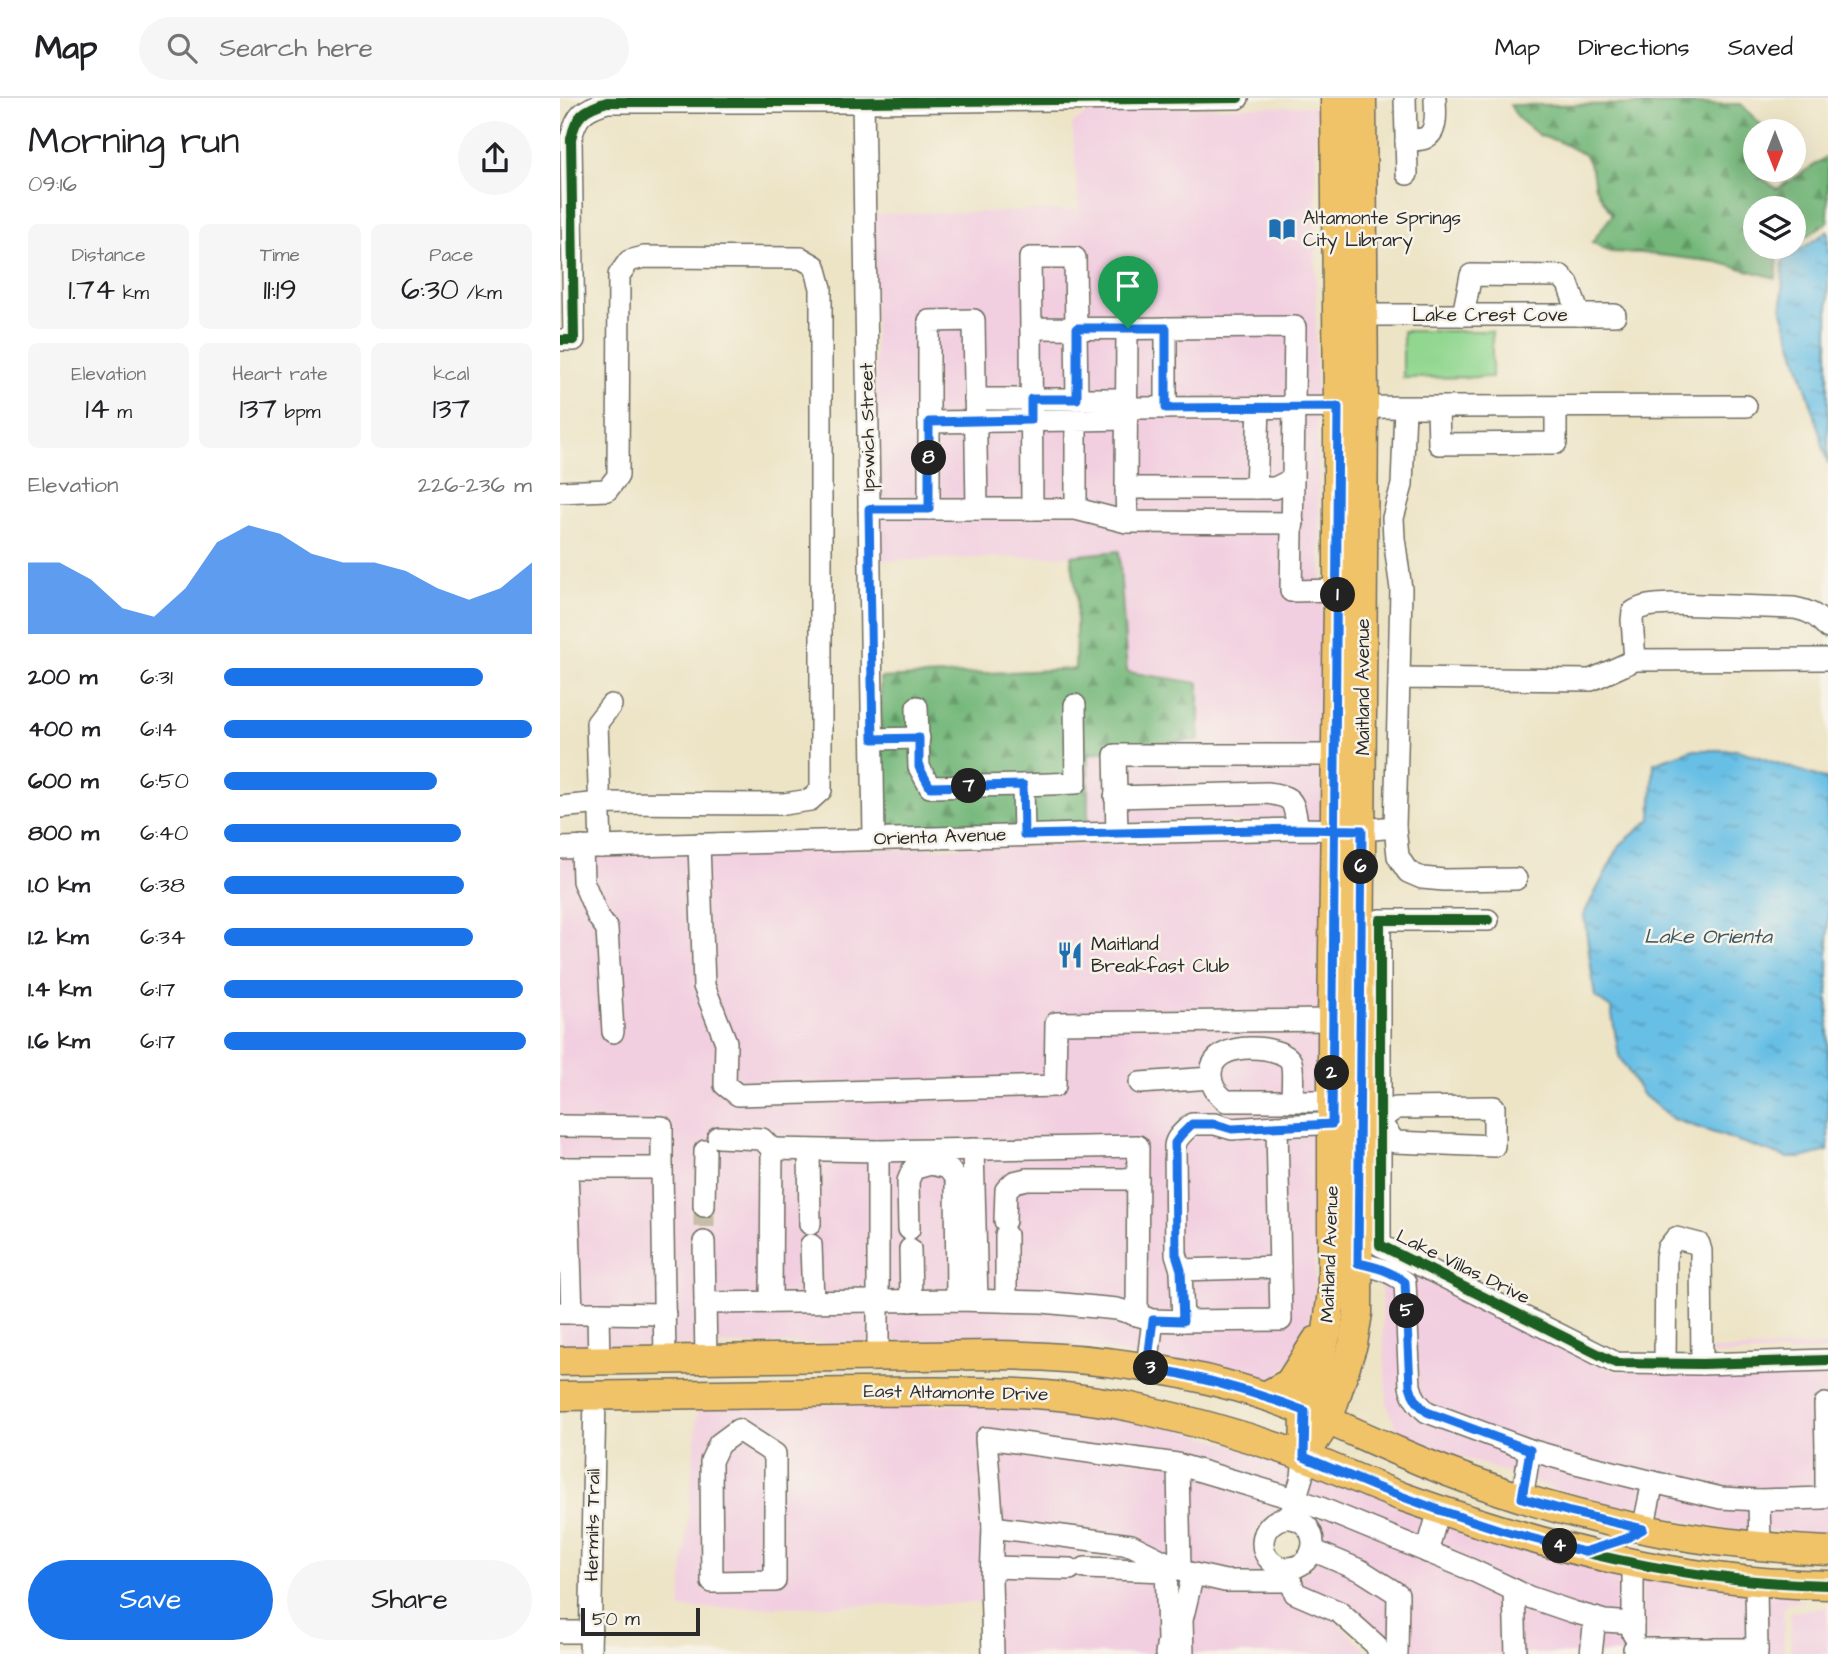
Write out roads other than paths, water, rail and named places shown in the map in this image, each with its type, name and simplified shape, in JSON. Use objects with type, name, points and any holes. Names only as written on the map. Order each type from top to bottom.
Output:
[{"type":"main road","name":"Maitland Avenue","points":[[1304,1457],[1317,1416],[1353,1345],[1358,1314],[1350,1117],[1348,830],[1351,407],[1335,98]]},
{"type":"main road","name":"Maitland Avenue","points":[[1317,1416],[1350,1117],[1332,1020],[1348,830],[1335,755],[1338,590],[1351,407],[1364,315],[1362,98]]},
{"type":"main road","points":[[1265,1396],[1289,1383],[1303,1365],[1317,1339],[1332,1292]]},
{"type":"main road","name":"East Altamonte Drive","points":[[560,1361],[1034,1355],[1102,1360],[1208,1380],[1265,1396],[1444,1471],[1522,1498],[1580,1514],[1692,1538],[1828,1551]]},
{"type":"main road","points":[[848,1392],[872,1377],[878,1356]]},
{"type":"main road","points":[[595,1396],[602,1384],[612,1375],[635,1360]]},
{"type":"main road","points":[[560,1395],[586,1378],[599,1361]]},
{"type":"main road","name":"East Altamonte Drive","points":[[560,1395],[988,1391],[1070,1396],[1199,1423],[1304,1457],[1439,1510],[1584,1552],[1700,1575],[1825,1588]]},
{"type":"main road","points":[[1584,1552],[1625,1539],[1643,1529]]},
{"type":"main road","points":[[1633,1563],[1665,1544],[1692,1538]]},
{"type":"street","points":[[567,340],[571,139],[574,125],[590,107],[607,102],[1238,98]]},
{"type":"street","points":[[1405,98],[1407,174]]},
{"type":"street","points":[[1406,141],[1424,139],[1432,132],[1435,98]]},
{"type":"street","name":"Ipswich Street","points":[[863,100],[874,839]]},
{"type":"street","points":[[560,492],[607,490],[618,476],[619,275],[629,261],[644,257],[801,258],[815,266],[821,288],[821,790],[810,800],[784,804],[601,803],[560,807]]},
{"type":"street","points":[[1032,509],[1030,258],[1075,258],[1076,509]]},
{"type":"street","points":[[1462,315],[1471,275],[1490,274],[1561,276],[1568,284],[1579,315]]},
{"type":"street","name":"Lake Crest Cove","points":[[1364,315],[1615,315]]},
{"type":"street","points":[[929,509],[929,321],[974,320],[978,509]]},
{"type":"street","points":[[1031,328],[1294,327],[1292,591],[1338,590]]},
{"type":"street","points":[[1126,522],[1128,328]]},
{"type":"street","points":[[1166,328],[1166,408]]},
{"type":"street","points":[[975,399],[1031,399],[1076,409],[1746,406]]},
{"type":"street","points":[[1256,488],[1259,408]]},
{"type":"street","points":[[1405,408],[1402,485],[1393,517],[1401,589],[1395,827],[1398,856],[1408,872],[1422,878],[1516,878]]},
{"type":"street","points":[[1438,408],[1439,444],[1556,443],[1556,408]]},
{"type":"street","points":[[929,422],[1031,420],[1076,409]]},
{"type":"street","points":[[1126,488],[1275,488],[1293,479]]},
{"type":"street","points":[[869,509],[1076,509],[1126,522],[1293,523]]},
{"type":"street","points":[[1635,660],[1633,612],[1653,605],[1794,608],[1817,616],[1828,628]]},
{"type":"street","points":[[1399,678],[1591,680],[1635,660],[1828,659]]},
{"type":"street","points":[[611,705],[597,723],[601,803],[583,881],[598,917],[607,929],[613,1032]]},
{"type":"street","points":[[917,707],[919,767],[930,787],[1076,783],[1075,705]]},
{"type":"street","points":[[873,739],[919,738]]},
{"type":"street","points":[[1116,833],[1115,755],[1335,755]]},
{"type":"street","points":[[1023,785],[1024,835]]},
{"type":"street","points":[[1115,797],[1267,793],[1282,795],[1290,799],[1294,806],[1298,829]]},
{"type":"street","name":"Orienta Avenue","points":[[560,848],[1395,827]]},
{"type":"street","points":[[699,844],[704,986],[726,1042],[725,1085],[738,1095],[1055,1086],[1056,1023],[1332,1020]]},
{"type":"street","name":"Lake Villas Drive","points":[[1488,920],[1380,920],[1350,1117],[1380,1245],[1616,1363],[1702,1364],[1828,1360]]},
{"type":"street","points":[[704,1206],[711,1144],[762,1139],[772,1149],[809,1150],[1138,1146],[1200,1135],[1350,1117],[1396,1108],[1494,1107],[1494,1146],[1395,1142],[1350,1117],[1292,1101],[1226,1101],[1213,1089],[1212,1065],[1218,1057],[1227,1052],[1245,1049],[1280,1052],[1292,1062],[1292,1101]]},
{"type":"street","points":[[1140,1083],[1211,1078]]},
{"type":"street","points":[[560,1126],[662,1127],[665,1360]]},
{"type":"street","points":[[705,1303],[1042,1301],[1117,1309],[1145,1318],[1183,1321],[1281,1320],[1278,1126]]},
{"type":"street","points":[[1183,1321],[1181,1270],[1176,1254],[1200,1135]]},
{"type":"street","points":[[1138,1146],[1147,1367]]},
{"type":"street","points":[[771,1302],[772,1149]]},
{"type":"street","points":[[967,1300],[973,1149]]},
{"type":"street","points":[[809,1150],[813,1301]]},
{"type":"street","points":[[878,1151],[878,1356]]},
{"type":"street","points":[[911,1301],[908,1181],[913,1169],[931,1164],[948,1168],[956,1180],[967,1300]]},
{"type":"street","points":[[662,1168],[564,1168],[566,1313],[665,1314]]},
{"type":"street","points":[[1006,1301],[1006,1190],[1014,1182],[1027,1179],[1138,1180]]},
{"type":"street","points":[[1665,1364],[1666,1257],[1668,1248],[1676,1238],[1699,1244],[1702,1251],[1702,1364]]},
{"type":"street","points":[[704,1242],[706,1359]]},
{"type":"street","points":[[1358,1263],[1395,1274],[1405,1282],[1410,1386],[1412,1396],[1418,1404],[1427,1412],[1530,1450],[1721,1498],[1822,1498],[1826,1493],[1825,1404]]},
{"type":"street","points":[[1181,1270],[1280,1267]]},
{"type":"street","points":[[598,1313],[599,1361]]},
{"type":"street","points":[[738,1394],[738,1430]]},
{"type":"street","name":"Hermits Trail","points":[[590,1654],[595,1396]]},
{"type":"street","points":[[738,1430],[775,1454],[775,1581],[712,1582],[711,1461],[719,1444],[738,1430]]},
{"type":"street","points":[[993,1654],[993,1527],[986,1438],[1178,1465],[1293,1509],[1427,1552],[1562,1608],[1605,1621],[1633,1623]]},
{"type":"street","points":[[1522,1498],[1530,1450]]},
{"type":"street","points":[[1304,1457],[1293,1509],[1266,1532],[1265,1552],[1270,1560],[1289,1575],[1295,1593],[1339,1612],[1383,1654]]},
{"type":"street","points":[[1166,1654],[1176,1569],[1178,1465]]},
{"type":"street","points":[[1643,1529],[1653,1482]]},
{"type":"street","points":[[1759,1500],[1760,1546]]},
{"type":"street","points":[[992,1567],[1176,1569],[1225,1581],[1289,1575],[1305,1562],[1313,1545],[1312,1535],[1299,1521],[1293,1509]]},
{"type":"street","points":[[1427,1552],[1439,1510]]},
{"type":"street","points":[[993,1527],[1131,1545],[1176,1569]]},
{"type":"street","points":[[1312,1550],[1362,1571],[1398,1594],[1383,1654]]},
{"type":"street","points":[[1633,1563],[1634,1651],[1757,1651],[1756,1581]]},
{"type":"street","points":[[1176,1569],[1183,1654]]},
{"type":"street","points":[[1514,1590],[1516,1654]]},
{"type":"street","points":[[1591,1654],[1595,1618]]},
{"type":"street","points":[[560,1632],[591,1632]]},
{"type":"water","points":[[1828,231],[1828,464],[1782,311],[1783,261],[1806,259],[1806,246]]},
{"type":"water","name":"Lake Orienta","points":[[1691,750],[1738,750],[1828,780],[1828,1151],[1801,1158],[1788,1158],[1673,1119],[1642,1094],[1619,1056],[1611,1008],[1595,997],[1584,914],[1620,845],[1651,819],[1654,763]]},
{"type":"tunnel","points":[[704,1206],[704,1242]]},
{"type":"place","name":"Altamonte Springs City Library","points":[[1282,229]]},
{"type":"place","name":"Maitland Breakfast Club","points":[[1070,955]]}]
